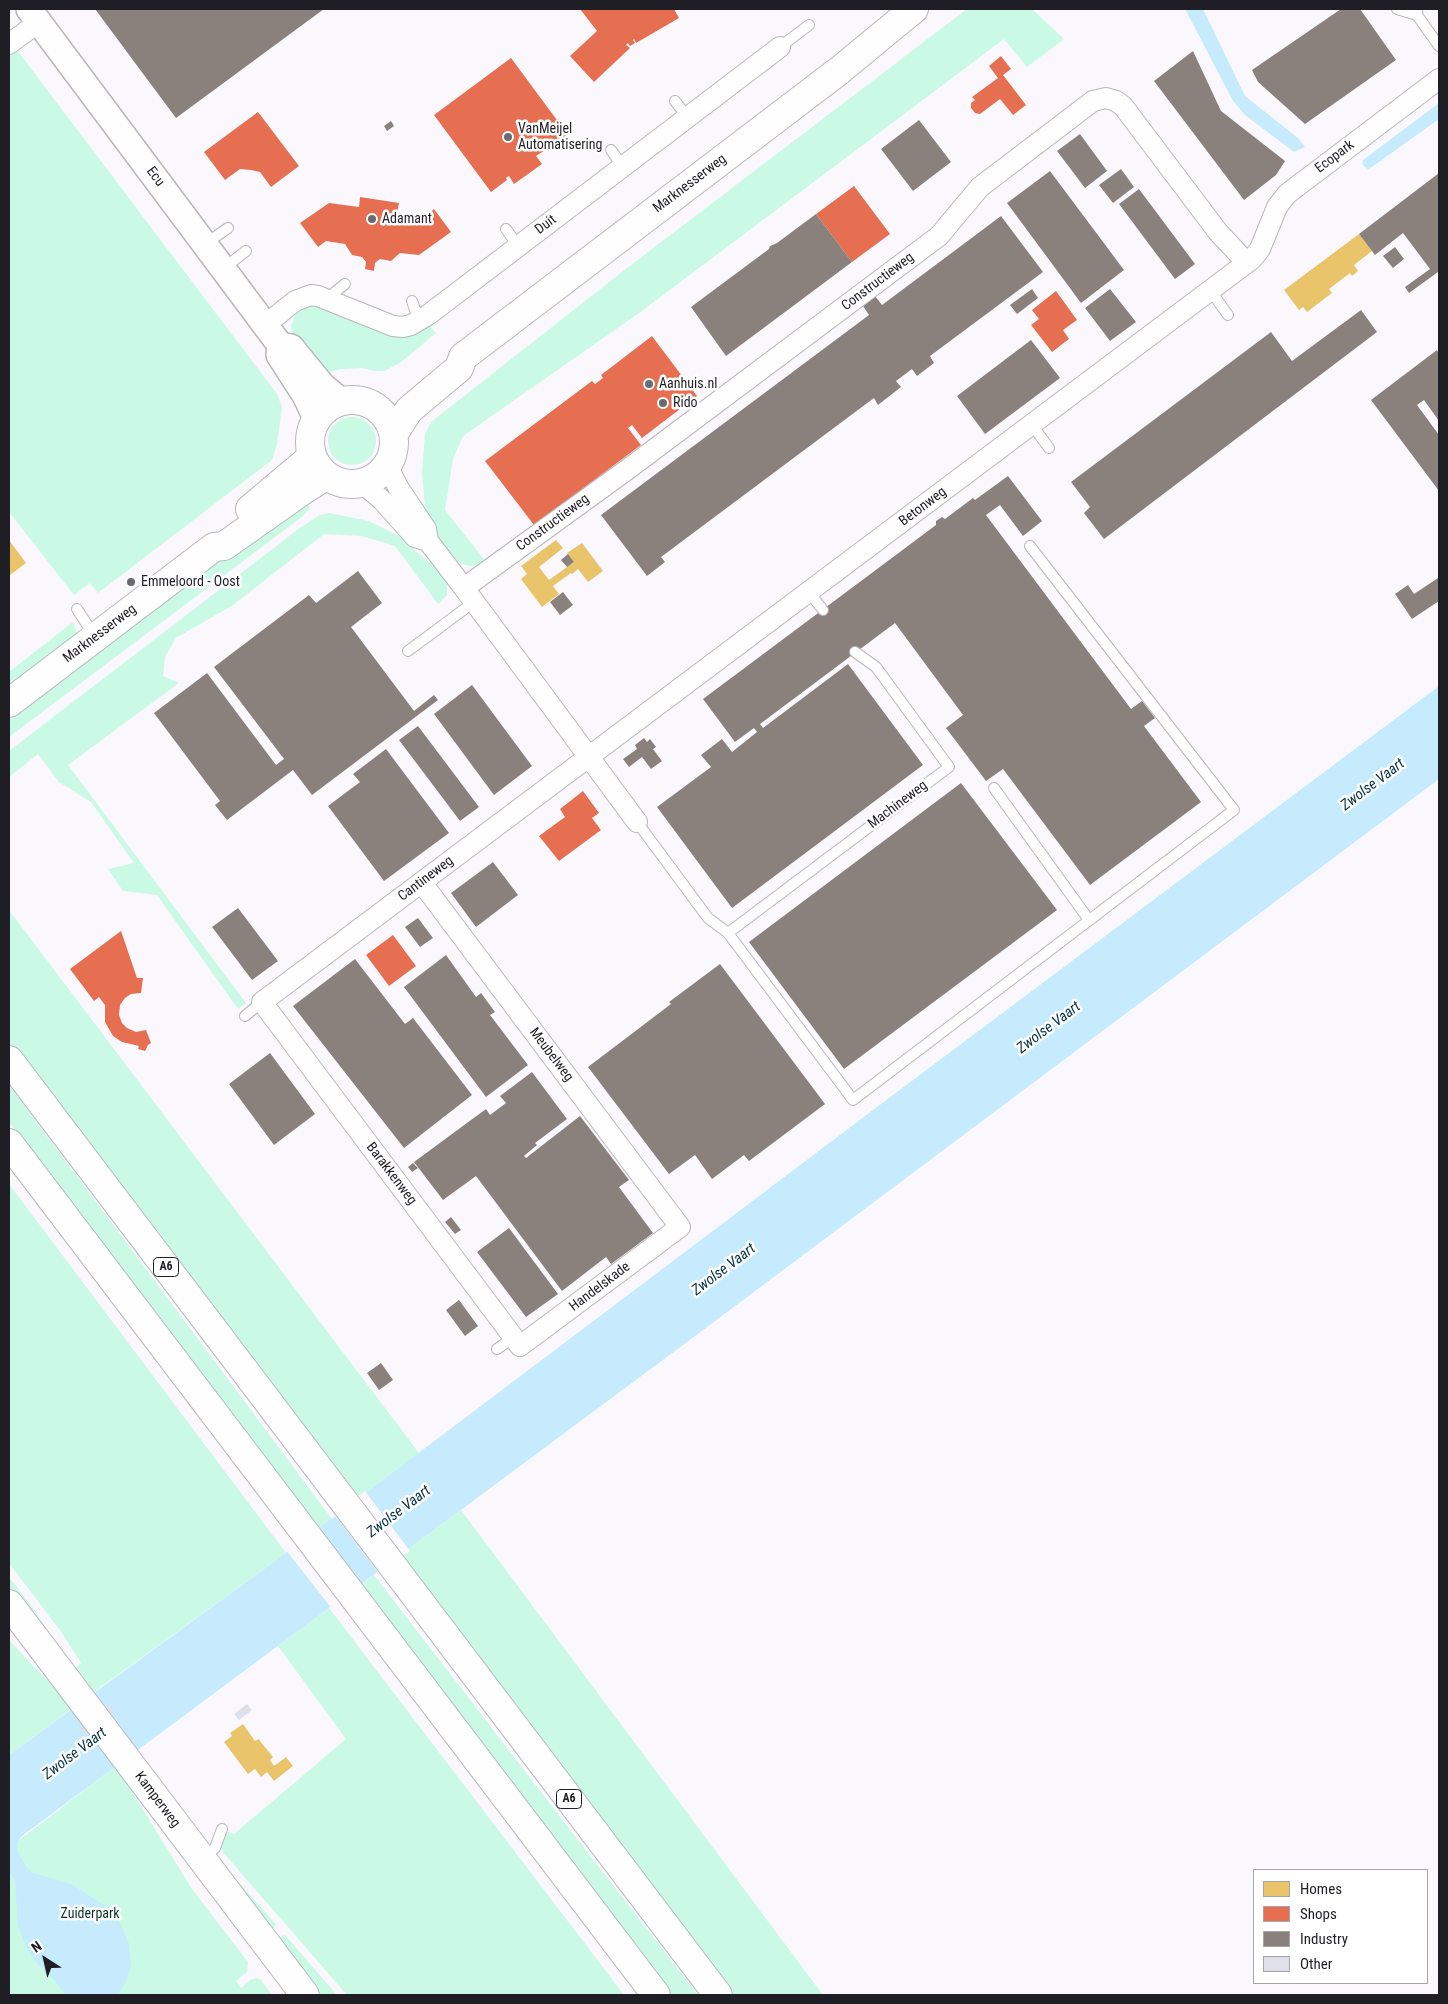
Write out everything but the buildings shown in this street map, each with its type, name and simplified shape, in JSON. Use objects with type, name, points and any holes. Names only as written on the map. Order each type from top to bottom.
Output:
[{"type":"main road","name":"Marknesserweg","points":[[394,433],[409,410],[459,368],[463,357],[840,70],[914,9]]},
{"type":"main road","name":"Marknesserweg","points":[[373,404],[383,402],[398,394],[452,357],[463,357]]},
{"type":"main road","points":[[357,399],[373,404],[386,416],[394,433],[395,444],[389,463],[378,476],[362,483],[345,484],[329,477],[318,467],[311,453],[310,435],[316,419],[327,407],[341,401],[357,399]]},
{"type":"main road","name":"Marknesserweg","points":[[214,547],[217,536],[307,461],[311,453]]},
{"type":"main road","name":"Marknesserweg","points":[[9,703],[214,547],[224,546],[302,491],[321,479],[329,477]]},
{"type":"main road","name":"A6","points":[[9,1060],[718,1995]]},
{"type":"main road","points":[[9,1143],[656,1995]]},
{"type":"main road","name":"Kamperweg","points":[[9,1604],[305,1995]]},
{"type":"street","points":[[9,44],[34,15]]},
{"type":"street","name":"Ecu","points":[[34,15],[280,345],[279,355],[306,397],[316,419]]},
{"type":"street","name":"Duit","points":[[265,325],[295,301],[304,296],[315,295],[393,326],[407,327],[419,321],[780,47]]},
{"type":"street","name":"Ecopark","points":[[1251,260],[1277,207],[1287,194],[1439,79]]},
{"type":"street","name":"Constructieweg","points":[[469,595],[628,469],[940,236],[980,187],[1093,102],[1106,98],[1116,101],[1123,106],[1218,232],[1251,260]]},
{"type":"street","name":"Betonweg","points":[[590,757],[1251,260]]},
{"type":"street","name":"Ecu","points":[[280,345],[291,347],[322,385],[341,401]]},
{"type":"street","points":[[389,463],[391,473],[398,487],[426,529],[428,541],[638,822]]},
{"type":"street","points":[[362,483],[382,500],[415,537],[428,541]]},
{"type":"street","name":"Cantineweg","points":[[262,1002],[590,757]]},
{"type":"street","name":"Meubelweg","points":[[422,883],[680,1228]]},
{"type":"street","name":"Barakkenweg","points":[[262,1002],[517,1341]]},
{"type":"street","name":"Handelskade","points":[[517,1341],[680,1228]]},
{"type":"lane","points":[[1397,9],[1417,12],[1439,46]]},
{"type":"lane","name":"Duit","points":[[780,47],[808,25]]},
{"type":"lane","points":[[675,101],[688,118]]},
{"type":"lane","points":[[611,150],[623,167]]},
{"type":"lane","points":[[205,244],[228,228]]},
{"type":"lane","points":[[506,229],[518,246]]},
{"type":"lane","points":[[223,268],[246,251]]},
{"type":"lane","points":[[331,301],[334,293],[345,284]]},
{"type":"lane","points":[[1210,290],[1228,315]]},
{"type":"lane","points":[[412,301],[419,321]]},
{"type":"lane","points":[[1032,424],[1049,448]]},
{"type":"lane","points":[[638,822],[708,918],[728,933],[853,1100],[1234,810],[1030,546]]},
{"type":"lane","points":[[810,592],[823,610]]},
{"type":"lane","points":[[408,651],[469,595]]},
{"type":"lane","points":[[77,609],[96,637]]},
{"type":"lane","name":"Machineweg","points":[[728,933],[949,767],[876,667],[856,652]]},
{"type":"lane","points":[[994,788],[1089,920]]},
{"type":"lane","points":[[245,1016],[262,1002]]},
{"type":"lane","points":[[497,1349],[517,1341]]},
{"type":"lane","points":[[201,1858],[214,1848],[222,1829]]},
{"type":"green space","points":[[967,9],[1032,9],[1064,39],[1027,67],[1004,39],[639,313],[463,436],[453,459],[445,510],[486,562],[470,566],[456,560],[435,534],[425,508],[422,473],[425,434],[431,422],[631,265]]},
{"type":"green space","points":[[17,50],[277,394],[282,407],[277,444],[272,460],[98,593],[90,583],[74,595],[9,512],[9,56]]},
{"type":"green space","points":[[321,306],[429,325],[436,333],[400,363],[384,371],[362,368],[341,369],[321,374],[296,344],[291,326],[296,314],[305,307]]},
{"type":"green space","points":[[352,417],[361,419],[369,424],[374,432],[376,441],[374,450],[369,458],[361,463],[352,465],[343,463],[335,458],[330,450],[328,441],[330,432],[335,424],[343,419]]},
{"type":"green space","points":[[308,503],[310,508],[303,516],[9,737],[9,720],[208,563]]},
{"type":"green space","points":[[329,513],[369,521],[399,536],[441,573],[447,582],[447,595],[438,604],[395,546],[362,536],[324,534],[233,605],[176,638],[165,657],[163,676],[179,683],[68,765],[246,1003],[238,1009],[157,895],[123,891],[108,869],[134,863],[91,802],[59,782],[38,754],[9,777],[9,751],[301,527],[320,515]]},
{"type":"green space","points":[[73,622],[76,636],[9,691],[9,672]]},
{"type":"green space","points":[[9,910],[419,1453],[352,1503],[9,1048]]},
{"type":"green space","points":[[9,1085],[332,1519],[310,1535],[9,1122]]},
{"type":"green space","points":[[9,1184],[286,1553],[94,1692],[76,1668],[81,1663],[62,1633],[9,1563]]},
{"type":"green space","points":[[461,1510],[823,1995],[728,1995],[394,1560]]},
{"type":"green space","points":[[374,1575],[698,1995],[660,1995],[352,1591]]},
{"type":"green space","points":[[9,1577],[36,1612],[62,1656],[59,1656],[9,1589]]},
{"type":"green space","points":[[329,1608],[624,1995],[347,1995],[221,1850],[226,1831],[234,1834],[346,1739],[278,1646]]},
{"type":"green space","points":[[9,1640],[61,1695],[70,1710],[9,1755]]},
{"type":"green space","name":"Zuiderpark","points":[[116,1766],[192,1889],[248,1962],[247,1972],[236,1981],[241,1988],[250,1980],[257,1978],[261,1980],[272,1995],[9,1995],[9,1848]]},
{"type":"green space","points":[[225,1867],[276,1924],[272,1931]]},
{"type":"green space","points":[[285,1935],[337,1995],[316,1995],[277,1939]]},
{"type":"water","points":[[1185,9],[1203,9],[1245,96],[1298,138],[1305,147],[1294,152],[1245,115],[1233,101]]},
{"type":"water","points":[[1439,103],[1439,119],[1372,167],[1368,169],[1362,164],[1363,160]]},
{"type":"water","name":"Zwolse Vaart","points":[[1439,686],[1439,779],[683,1345],[22,1836],[17,1843],[18,1853],[27,1868],[33,1873],[71,1884],[104,1905],[117,1919],[129,1944],[131,1967],[118,1995],[66,1995],[36,1962],[27,1948],[18,1926],[15,1881],[9,1872],[9,1755],[286,1553]]},
{"type":"pier","points":[[365,1491],[410,1551],[379,1574],[334,1514]]},
{"type":"pier","points":[[317,1526],[363,1586],[332,1609],[286,1550]]},
{"type":"place","name":"VanMeijel Automatisering","points":[[508,137]]},
{"type":"place","name":"Adamant","points":[[372,219]]},
{"type":"place","name":"Aanhuis.nl","points":[[649,384]]},
{"type":"place","name":"Rido","points":[[663,403]]},
{"type":"place","name":"Emmeloord - Oost","points":[[131,582]]}]
